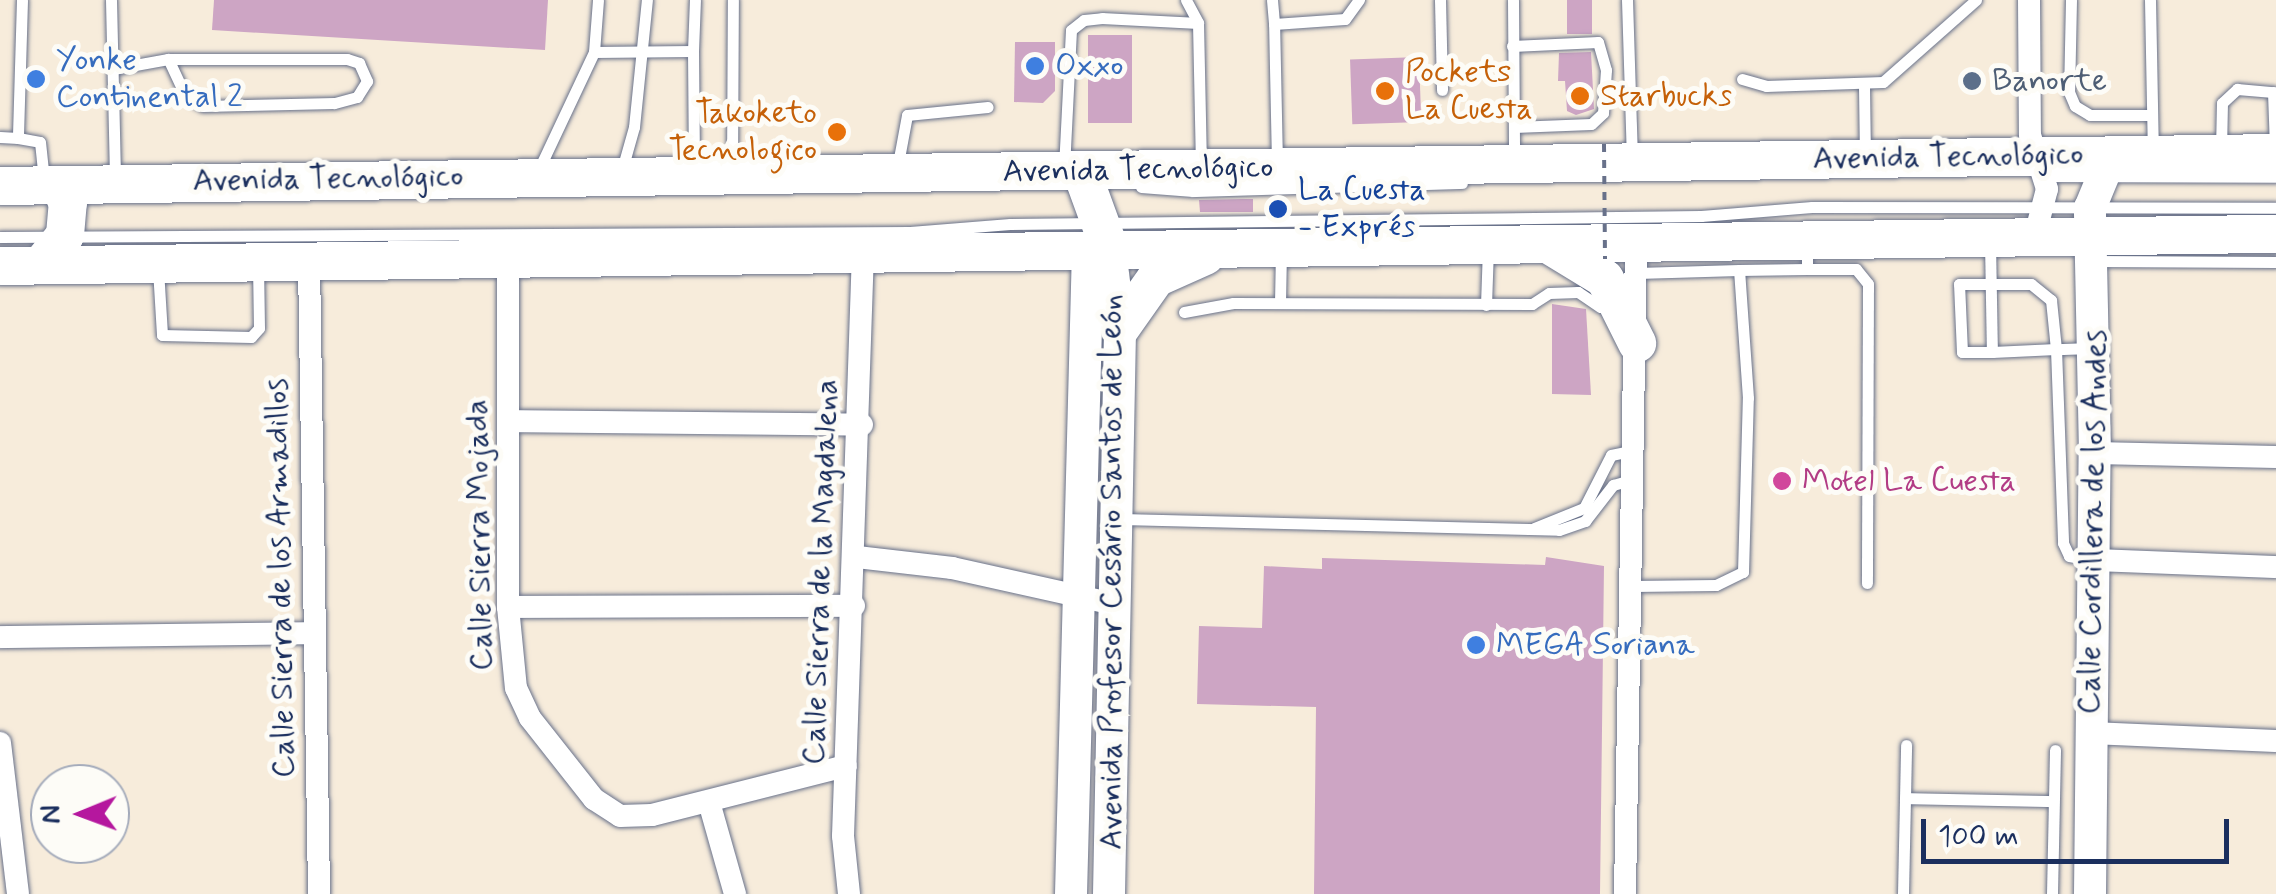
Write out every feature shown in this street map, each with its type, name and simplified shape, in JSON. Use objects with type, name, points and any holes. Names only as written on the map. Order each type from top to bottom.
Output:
[{"type":"main road","name":"Avenida Tecnológico","points":[[0,186],[70,199],[536,174],[1078,177],[1277,168],[1514,145],[1618,153],[1865,158],[2033,169],[2097,208]]},
{"type":"main road","name":"Avenida Tecnológico","points":[[2097,208],[2153,155],[2222,154],[2276,161]]},
{"type":"main road","points":[[1078,177],[1101,242]]},
{"type":"main road","points":[[42,265],[70,199]]},
{"type":"main road","name":"Avenida Tecnológico","points":[[0,266],[863,252],[1101,242],[1218,250],[1549,245],[1626,258],[1807,253],[1990,237],[2097,208],[2276,234]]},
{"type":"main road","points":[[1549,245],[1604,278],[1637,343]]},
{"type":"main road","points":[[1120,329],[1156,278],[1218,250]]},
{"type":"street","points":[[2030,0],[2033,169],[2039,221]]},
{"type":"street","name":"Calle Cordillera de los Andes","points":[[2090,894],[2097,208]]},
{"type":"street","name":"Avenida Profesor Cesário Santos de León","points":[[1101,242],[1120,329],[1109,894]]},
{"type":"street","name":"Avenida Profesor Cesário Santos de León","points":[[1070,894],[1078,601],[1101,242]]},
{"type":"street","name":"Calle Sierra de la Magdalena","points":[[849,894],[842,836],[858,557],[863,252]]},
{"type":"street","name":"Calle Sierra Mojada","points":[[508,258],[508,607],[521,702],[594,799],[635,818],[709,802]]},
{"type":"street","points":[[1624,894],[1637,343],[1626,258]]},
{"type":"street","name":"Calle Sierra de los Armadillos","points":[[309,262],[319,894]]},
{"type":"street","points":[[508,421],[862,425]]},
{"type":"street","points":[[2096,453],[2276,457]]},
{"type":"street","points":[[858,557],[952,568],[1078,601],[1114,604]]},
{"type":"street","points":[[2094,560],[2276,568]]},
{"type":"street","points":[[508,607],[854,606]]},
{"type":"street","points":[[0,637],[314,633]]},
{"type":"street","points":[[2091,733],[2276,741]]},
{"type":"street","points":[[0,743],[18,894]]},
{"type":"street","points":[[735,894],[709,802],[846,766]]},
{"type":"lane","points":[[18,138],[22,0]]},
{"type":"lane","points":[[0,237],[70,199],[113,68],[111,0]]},
{"type":"lane","points":[[536,174],[594,52],[598,0]]},
{"type":"lane","points":[[620,174],[644,50],[647,0]]},
{"type":"lane","points":[[694,174],[695,0]]},
{"type":"lane","points":[[733,0],[733,175]]},
{"type":"lane","points":[[1186,0],[1198,24],[1201,170]]},
{"type":"lane","points":[[1272,0],[1277,168]]},
{"type":"lane","points":[[1274,24],[1346,20],[1359,0]]},
{"type":"lane","points":[[1440,0],[1442,90]]},
{"type":"lane","points":[[1512,0],[1512,46],[1514,145],[1591,124],[1603,113],[1606,70],[1598,42],[1512,46]]},
{"type":"lane","points":[[1618,153],[1628,0]]},
{"type":"lane","points":[[1742,79],[1766,86],[1864,86],[1894,76],[1976,0]]},
{"type":"lane","points":[[2071,0],[2070,92],[2075,106],[2090,115],[2152,115]]},
{"type":"lane","points":[[2150,0],[2153,155]]},
{"type":"lane","points":[[1078,177],[1068,44],[1076,24],[1102,18],[1198,24]]},
{"type":"lane","points":[[594,52],[693,51]]},
{"type":"lane","points":[[113,68],[168,59],[346,59],[358,62],[367,81],[358,97],[334,104],[203,106],[186,95],[168,59]]},
{"type":"lane","points":[[1864,86],[1865,158]]},
{"type":"lane","points":[[2097,208],[2276,161],[2274,96],[2267,88],[2226,93],[2222,154]]},
{"type":"lane","points":[[897,173],[907,115],[988,106]]},
{"type":"lane","points":[[0,137],[40,142],[70,199],[186,240],[1101,242],[2039,221]]},
{"type":"lane","points":[[404,197],[1078,177],[1243,191],[1514,178],[1899,175]]},
{"type":"lane","points":[[325,198],[345,198]]},
{"type":"lane","points":[[2097,208],[2276,208]]},
{"type":"lane","points":[[2097,208],[2276,262]]},
{"type":"lane","points":[[1990,237],[1992,352]]},
{"type":"lane","points":[[1486,305],[1488,244]]},
{"type":"lane","points":[[1280,304],[1281,249]]},
{"type":"lane","points":[[1626,258],[1739,270],[1807,253],[1856,269],[1868,284],[1866,583]]},
{"type":"lane","points":[[158,264],[162,335],[251,337],[259,328],[258,262]]},
{"type":"lane","points":[[1633,586],[1728,583],[1748,559],[1739,270]]},
{"type":"lane","points":[[2094,560],[2070,556],[2063,543],[2056,349],[2044,289],[1990,281],[1958,284],[1957,344],[1962,352],[1992,352],[2056,349],[2095,348]]},
{"type":"lane","points":[[1184,312],[1233,303],[1532,304],[1549,293],[1578,292],[1600,307]]},
{"type":"lane","points":[[1530,529],[1584,508],[1612,455],[1634,450]]},
{"type":"lane","points":[[1082,518],[1559,530],[1585,522],[1613,486],[1634,479]]},
{"type":"lane","points":[[1903,894],[1906,744]]},
{"type":"lane","points":[[2052,894],[2056,750]]},
{"type":"lane","points":[[1905,798],[2053,801]]},
{"type":"path","points":[[1618,153],[1626,258]]},
{"type":"building","points":[[214,0],[548,0],[545,50],[212,30]]},
{"type":"building","points":[[1567,0],[1592,0],[1592,34],[1567,34]]},
{"type":"building","points":[[1088,35],[1132,35],[1132,123],[1088,123]]},
{"type":"building","name":"Oxxo","points":[[1015,42],[1055,42],[1055,91],[1043,103],[1014,102]]},
{"type":"building","name":"Starbucks","points":[[1591,52],[1594,109],[1576,115],[1567,111],[1565,81],[1558,81],[1559,53]]},
{"type":"building","name":"Pockets La Cuesta","points":[[1419,57],[1421,122],[1352,124],[1350,59]]},
{"type":"building","points":[[1253,199],[1253,212],[1200,212],[1199,200]]},
{"type":"building","points":[[1552,304],[1586,309],[1591,395],[1552,394]]},
{"type":"building","points":[[1546,557],[1604,566],[1600,894],[1314,894],[1316,707],[1197,704],[1199,626],[1262,628],[1264,566],[1322,569],[1322,558],[1545,565]]},
{"type":"place","name":"Oxxo","points":[[1035,66]]},
{"type":"place","name":"Yonke Continental 2","points":[[36,79]]},
{"type":"place","name":"Banorte","points":[[1972,81]]},
{"type":"place","name":"Pockets La Cuesta","points":[[1385,91]]},
{"type":"place","name":"Starbucks","points":[[1580,96]]},
{"type":"place","name":"Takoketo Tecnologico","points":[[837,132]]},
{"type":"place","name":"La Cuesta - Exprés","points":[[1278,209]]},
{"type":"place","name":"Motel La Cuesta","points":[[1782,481]]},
{"type":"place","name":"MEGA Soriana","points":[[1476,645]]}]
